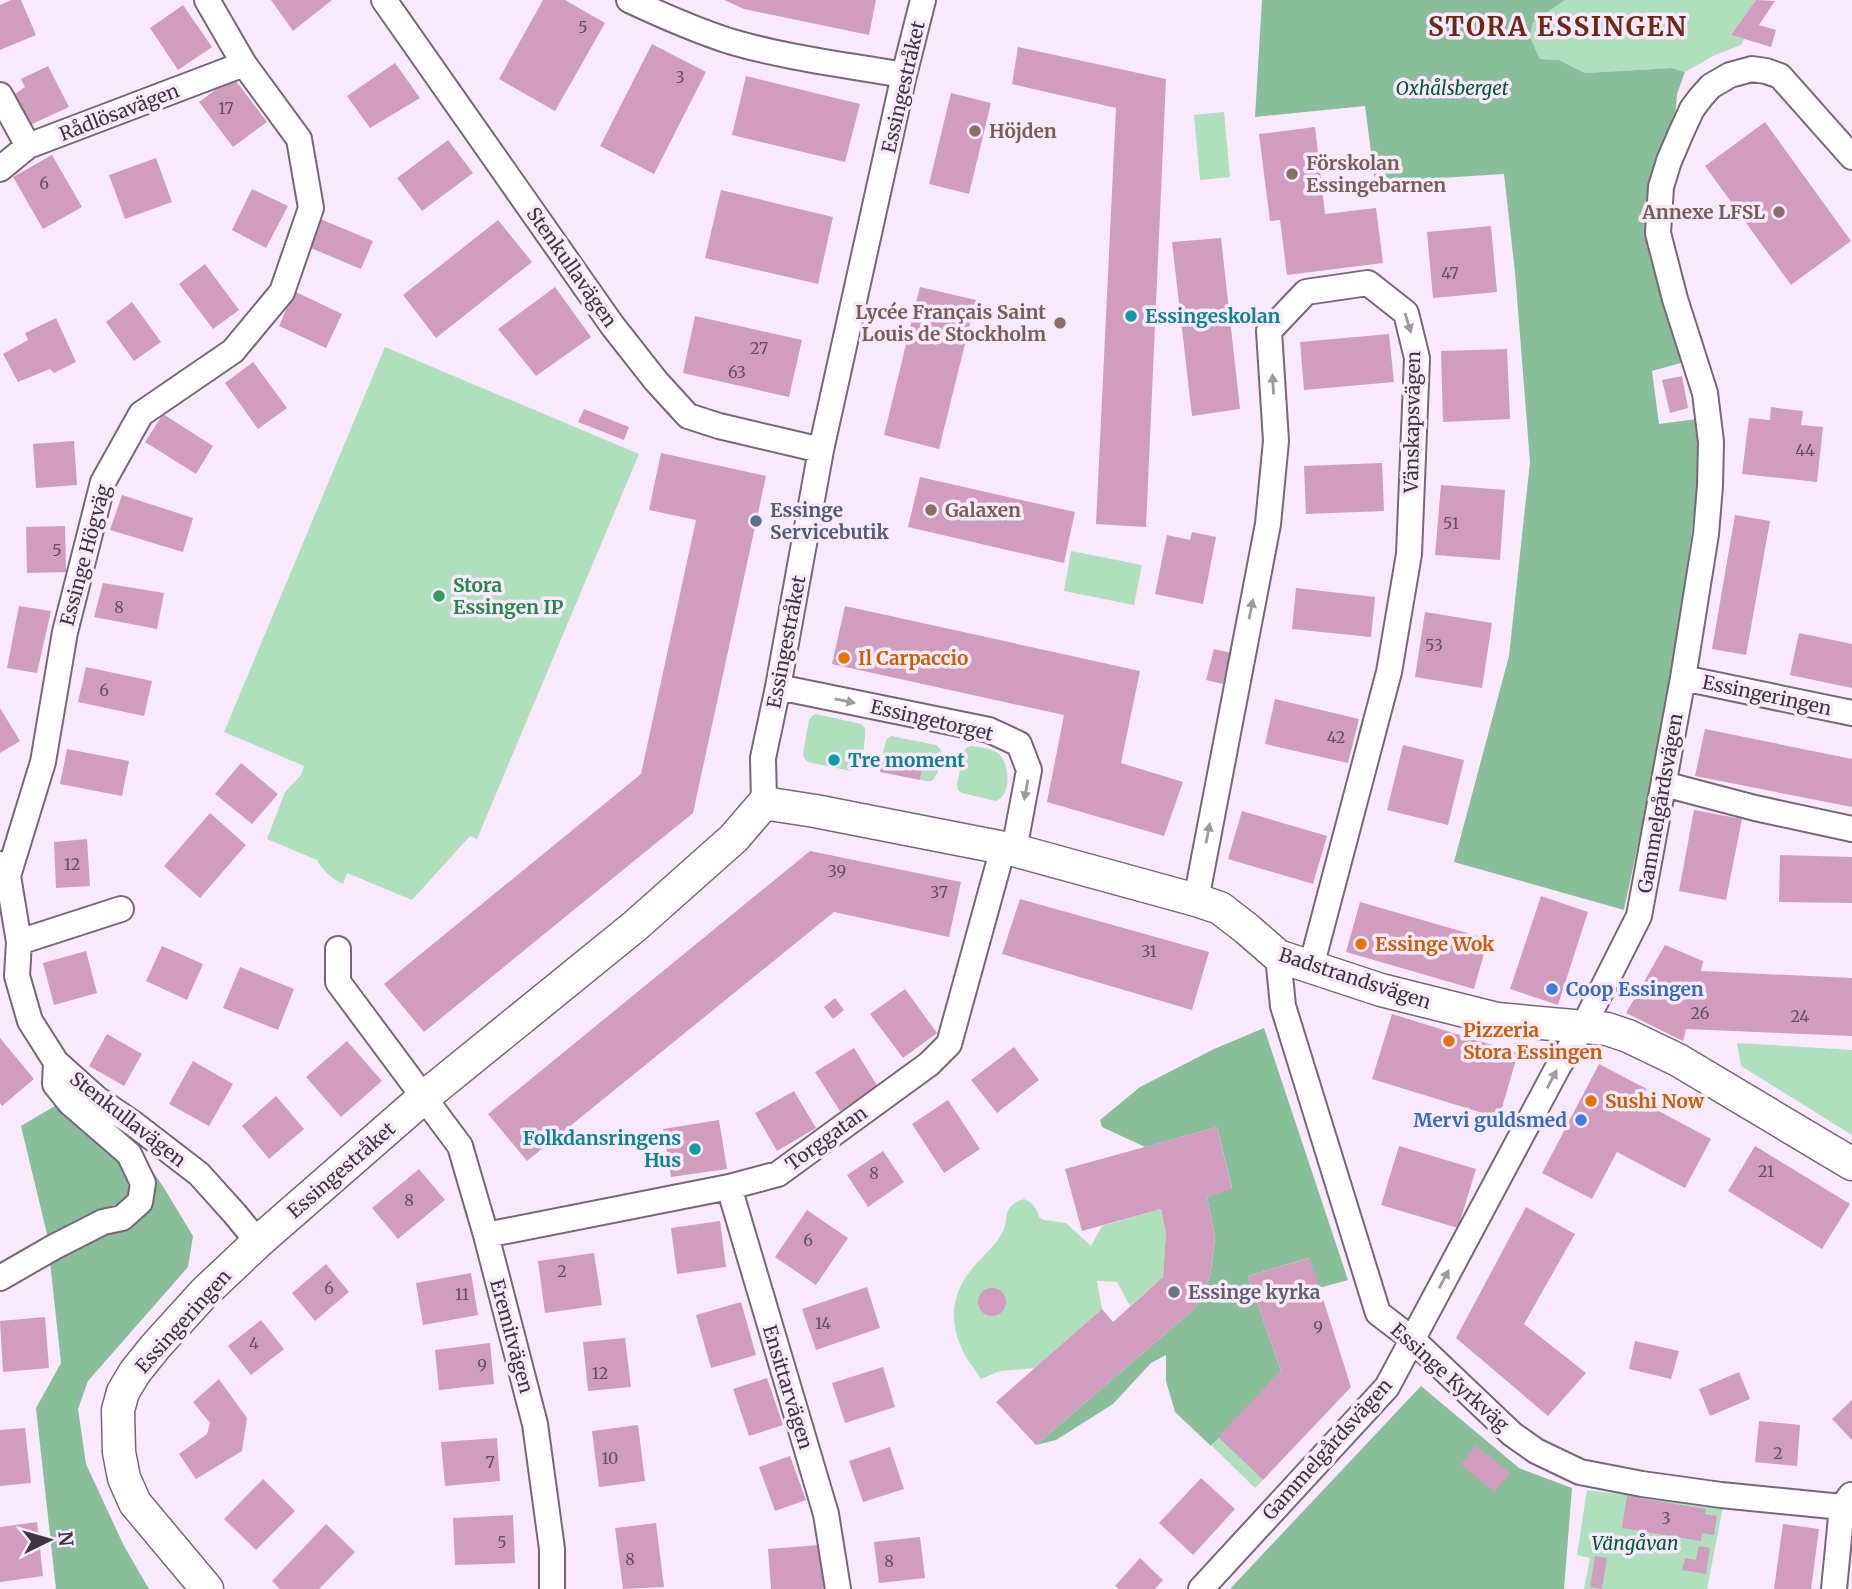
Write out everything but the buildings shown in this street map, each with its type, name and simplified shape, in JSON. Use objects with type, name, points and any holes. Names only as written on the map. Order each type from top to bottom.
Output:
[{"type":"street","name":"Essinge Högväg","points":[[4,870],[43,762],[65,632],[103,482],[141,414],[233,351],[282,292],[311,208],[299,139],[244,64],[207,0]]},
{"type":"street","name":"Stenkullavägen","points":[[384,0],[612,325],[656,382],[688,416],[821,450]]},
{"type":"street","points":[[629,0],[668,18],[729,40],[796,57],[904,75]]},
{"type":"street","name":"Essingestråket","points":[[258,1242],[424,1098],[635,926],[734,838],[764,803],[763,758],[821,450],[923,0]]},
{"type":"street","name":"Rådlösavägen","points":[[0,169],[28,146],[244,64]]},
{"type":"street","name":"Gammelgårdsvägen","points":[[1201,1589],[1387,1387],[1558,1067],[1583,1027],[1639,916],[1683,678],[1706,534],[1710,486],[1711,442],[1705,393],[1675,299],[1658,233],[1661,187],[1668,161],[1692,109],[1711,86],[1741,71],[1752,69],[1780,76],[1852,157]]},
{"type":"street","points":[[0,95],[28,146]]},
{"type":"street","name":"Vänskapsvägen","points":[[1196,900],[1268,524],[1276,441],[1269,331],[1306,292],[1368,283],[1406,313],[1417,358],[1409,554],[1389,672],[1311,967]]},
{"type":"street","name":"Essingeringen","points":[[1683,678],[1852,713]]},
{"type":"street","name":"Essingetorget","points":[[778,687],[989,730],[1019,744],[1029,770],[1009,849]]},
{"type":"street","points":[[1664,784],[1755,808],[1852,829]]},
{"type":"street","name":"Badstrandsvägen","points":[[764,803],[1009,849],[1196,900],[1220,908],[1278,956],[1381,990],[1496,1019],[1607,1029],[1678,1060],[1852,1164]]},
{"type":"street","name":"Torggatan","points":[[486,1235],[729,1187],[778,1174],[929,1064],[949,1044],[1009,849]]},
{"type":"street","name":"Stenkullavägen","points":[[4,870],[19,942],[17,976],[30,1021],[56,1062],[96,1098],[198,1174],[258,1242]]},
{"type":"street","points":[[19,942],[121,909]]},
{"type":"street","points":[[338,950],[338,982],[424,1098]]},
{"type":"street","name":"Essinge Kyrkväg","points":[[1278,956],[1283,1006],[1378,1313],[1412,1339],[1512,1434],[1536,1451],[1580,1472],[1721,1495],[1847,1501]]},
{"type":"street","points":[[0,1278],[103,1222],[122,1218],[140,1202],[143,1183],[130,1154],[70,1103],[55,1084],[56,1062]]},
{"type":"street","name":"Eremitvägen","points":[[424,1098],[460,1146],[486,1235],[535,1424],[552,1549],[552,1589]]},
{"type":"street","name":"Ensittarvägen","points":[[729,1187],[826,1514],[838,1589]]},
{"type":"street","name":"Essingeringen","points":[[207,1589],[135,1503],[124,1478],[119,1452],[118,1410],[123,1392],[155,1347],[204,1293],[258,1242]]},
{"type":"street","points":[[1835,1589],[1847,1501]]},
{"type":"green space","name":"Oxhålsberget","points":[[1262,0],[1565,0],[1533,22],[1530,37],[1540,59],[1559,60],[1585,73],[1672,68],[1685,72],[1677,94],[1674,128],[1660,158],[1684,362],[1652,371],[1659,424],[1697,419],[1698,482],[1673,680],[1624,910],[1454,862],[1509,656],[1530,462],[1515,272],[1504,174],[1375,182],[1365,106],[1255,117]]},
{"type":"green space","points":[[1565,0],[1756,0],[1731,35],[1744,39],[1741,45],[1715,55],[1685,72],[1672,68],[1585,73],[1559,60],[1540,59],[1530,37],[1533,22]]},
{"type":"green space","points":[[1224,112],[1230,177],[1200,180],[1194,115]]},
{"type":"green space","name":"Stora Essingen IP","points":[[385,347],[639,454],[477,839],[470,836],[412,900],[347,873],[343,884],[328,874],[317,860],[267,839],[285,792],[301,775],[304,766],[224,732]]},
{"type":"green space","points":[[1071,551],[1142,565],[1134,605],[1064,591]]},
{"type":"green space","points":[[816,714],[861,724],[865,728],[862,755],[856,769],[851,771],[808,762],[804,758],[809,720]]},
{"type":"green space","points":[[891,736],[939,747],[941,761],[934,779],[920,780],[923,761],[883,753],[886,740]]},
{"type":"green space","points":[[971,746],[995,751],[1005,764],[1007,786],[1001,798],[996,801],[958,790],[964,752]]},
{"type":"green space","points":[[1264,1028],[1348,1280],[1319,1288],[1309,1258],[1248,1276],[1281,1371],[1211,1446],[1175,1412],[1166,1381],[1166,1355],[1151,1363],[1113,1404],[1056,1440],[1036,1445],[1194,1309],[1210,1277],[1215,1237],[1207,1197],[1232,1188],[1217,1127],[1145,1147],[1102,1127],[1100,1120],[1140,1087],[1214,1049]]},
{"type":"green space","points":[[1737,1043],[1852,1050],[1852,1135],[1741,1066]]},
{"type":"green space","points":[[75,1094],[138,1150],[193,1236],[188,1267],[88,1381],[78,1409],[86,1464],[124,1546],[149,1589],[56,1589],[36,1408],[61,1363],[47,1234],[21,1126]]},
{"type":"green space","points":[[1024,1199],[1034,1206],[1039,1217],[1066,1223],[1091,1246],[1102,1226],[1161,1209],[1166,1233],[1163,1277],[1130,1306],[1117,1282],[1097,1281],[1102,1309],[1035,1368],[1000,1371],[981,1379],[957,1337],[954,1317],[956,1298],[971,1270],[1005,1228],[1008,1210]]},
{"type":"green space","points":[[1421,1386],[1519,1468],[1572,1488],[1564,1589],[1230,1589]]},
{"type":"green space","points":[[1218,1437],[1263,1480],[1255,1488],[1212,1446]]},
{"type":"green space","name":"Vängåvan","points":[[1587,1490],[1723,1507],[1707,1589],[1584,1589],[1590,1558],[1577,1555]]},
{"type":"place","name":"Höjden","points":[[975,131]]},
{"type":"place","name":"Förskolan Essingebarnen","points":[[1292,174]]},
{"type":"place","name":"Annexe LFSL","points":[[1779,212]]},
{"type":"place","name":"Essingeskolan","points":[[1131,316]]},
{"type":"place","name":"Lycée Français Saint Louis de Stockholm","points":[[1060,323]]},
{"type":"place","name":"Galaxen","points":[[931,510]]},
{"type":"place","name":"Essinge Servicebutik","points":[[756,521]]},
{"type":"place","name":"Stora Essingen IP","points":[[439,596]]},
{"type":"place","name":"Il Carpaccio","points":[[844,658]]},
{"type":"place","name":"Tre moment","points":[[834,760]]},
{"type":"place","name":"Essinge Wok","points":[[1361,944]]},
{"type":"place","name":"Coop Essingen","points":[[1552,989]]},
{"type":"place","name":"Pizzeria Stora Essingen","points":[[1449,1041]]},
{"type":"place","name":"Sushi Now","points":[[1591,1101]]},
{"type":"place","name":"Mervi guldsmed","points":[[1581,1120]]},
{"type":"place","name":"Folkdansringens Hus","points":[[695,1149]]},
{"type":"place","name":"Essinge kyrka","points":[[1174,1292]]},
{"type":"district","name":"STORA ESSINGEN","points":[[1558,26]]}]
